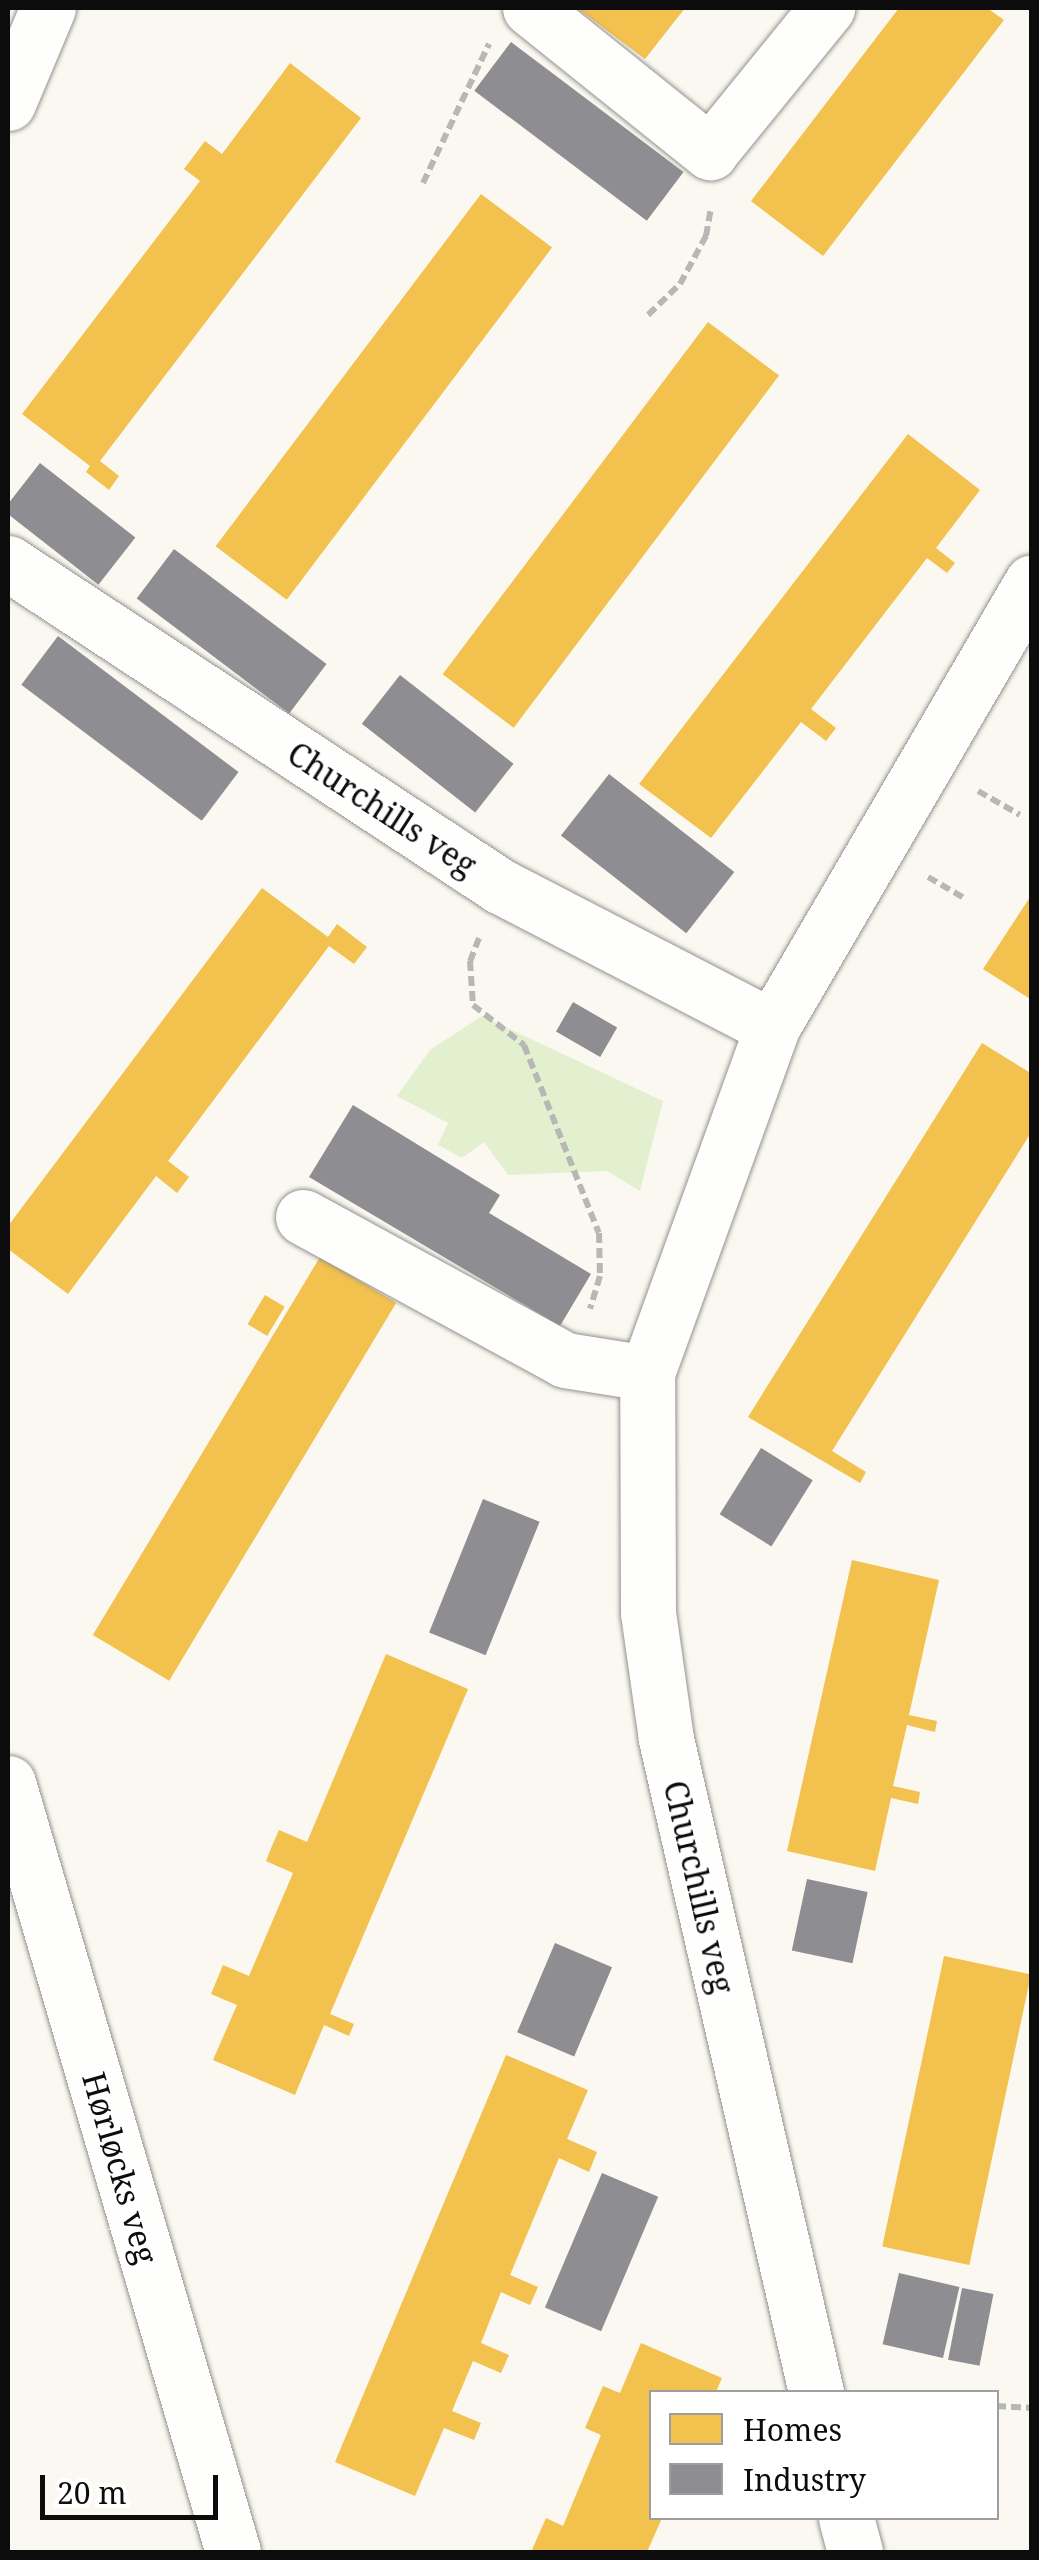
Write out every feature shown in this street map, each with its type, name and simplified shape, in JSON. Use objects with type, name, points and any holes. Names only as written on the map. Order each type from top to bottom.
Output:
[{"type":"street","points":[[8,102],[48,8]]},
{"type":"street","points":[[512,22],[710,152],[827,8]]},
{"type":"street","name":"Churchills veg","points":[[8,563],[500,886],[772,1027]]},
{"type":"street","name":"Churchills veg","points":[[816,2390],[666,1739],[648,1612],[647,1374],[772,1027],[1032,582]]},
{"type":"street","points":[[303,1217],[575,1361],[647,1374]]},
{"type":"street","name":"Hørløcks veg","points":[[8,1783],[233,2552]]},
{"type":"street","points":[[847,2520],[855,2552]]},
{"type":"path","points":[[423,183],[512,22]]},
{"type":"path","points":[[648,316],[680,284],[706,236],[710,152]]},
{"type":"path","points":[[500,886],[470,961],[469,986],[474,1005],[524,1045],[599,1233],[600,1276],[575,1361]]},
{"type":"path","points":[[999,2406],[1032,2408]]},
{"type":"green space","points":[[482,1016],[663,1101],[640,1191],[607,1171],[508,1175],[484,1142],[462,1158],[438,1145],[448,1123],[397,1096],[430,1050]]},
{"type":"building: Homes","points":[[577,8],[685,8],[645,59]]},
{"type":"building: Homes","points":[[899,8],[987,8],[1004,20],[823,256],[751,201]]},
{"type":"building: Homes","points":[[290,63],[361,118],[100,461],[119,476],[109,490],[86,472],[90,466],[22,414],[200,181],[184,169],[205,141],[222,154]]},
{"type":"building: Homes","points":[[481,194],[552,248],[287,600],[216,546]]},
{"type":"building: Homes","points":[[708,322],[779,376],[514,728],[443,674]]},
{"type":"building: Homes","points":[[908,434],[980,490],[936,548],[955,563],[947,573],[927,558],[811,709],[836,728],[826,741],[801,722],[711,838],[639,784]]},
{"type":"building: Homes","points":[[262,888],[328,937],[337,924],[367,947],[354,964],[329,946],[168,1161],[189,1177],[177,1193],[156,1176],[68,1294],[8,1249],[8,1226]]},
{"type":"building: Homes","points":[[1032,894],[1032,1000],[983,969]]},
{"type":"building: Homes","points":[[982,1043],[1032,1074],[1032,1131],[832,1451],[866,1472],[860,1483],[748,1417]]},
{"type":"building: Homes","points":[[320,1257],[396,1303],[169,1681],[93,1635]]},
{"type":"building: Homes","points":[[265,1295],[285,1307],[267,1336],[247,1324]]},
{"type":"building: Homes","points":[[852,1560],[939,1580],[909,1715],[937,1721],[935,1732],[907,1725],[893,1786],[920,1792],[918,1804],[891,1798],[875,1871],[787,1851]]},
{"type":"building: Homes","points":[[386,1654],[468,1689],[330,2014],[354,2024],[349,2036],[324,2025],[295,2095],[213,2060],[237,2005],[211,1994],[223,1965],[249,1976],[293,1873],[266,1861],[272,1846],[279,1830],[307,1842]]},
{"type":"building: Homes","points":[[944,1956],[1031,1975],[969,2265],[882,2247]]},
{"type":"building: Homes","points":[[506,2055],[588,2090],[567,2139],[597,2152],[589,2172],[559,2158],[510,2275],[538,2287],[530,2305],[501,2292],[481,2343],[509,2355],[501,2373],[473,2361],[452,2411],[481,2423],[474,2440],[444,2428],[415,2496],[335,2462]]},
{"type":"building: Homes","points":[[641,2343],[722,2378],[717,2390],[649,2390],[649,2520],[661,2520],[647,2552],[531,2552],[546,2518],[563,2526],[601,2435],[585,2428],[603,2386],[620,2393]]},
{"type":"building: Industry","points":[[511,42],[684,172],[647,221],[474,91]]},
{"type":"building: Industry","points":[[40,463],[135,537],[98,585],[8,514],[8,504]]},
{"type":"building: Industry","points":[[174,549],[327,664],[289,713],[137,599]]},
{"type":"building: Industry","points":[[58,636],[238,772],[202,821],[21,685]]},
{"type":"building: Industry","points":[[400,675],[513,764],[475,813],[362,724]]},
{"type":"building: Industry","points":[[609,774],[734,872],[686,933],[561,835]]},
{"type":"building: Industry","points":[[573,1002],[617,1028],[600,1057],[556,1031]]},
{"type":"building: Industry","points":[[353,1105],[500,1195],[489,1213],[591,1274],[560,1326],[309,1177]]},
{"type":"building: Industry","points":[[761,1448],[813,1480],[771,1546],[720,1514]]},
{"type":"building: Industry","points":[[483,1499],[540,1522],[486,1655],[429,1633]]},
{"type":"building: Industry","points":[[807,1879],[868,1892],[852,1963],[792,1950]]},
{"type":"building: Industry","points":[[555,1943],[612,1967],[574,2057],[517,2032]]},
{"type":"building: Industry","points":[[602,2173],[658,2197],[601,2331],[545,2307]]},
{"type":"building: Industry","points":[[899,2273],[959,2287],[943,2358],[883,2344]]},
{"type":"building: Industry","points":[[962,2288],[993,2294],[979,2366],[948,2360]]}]
